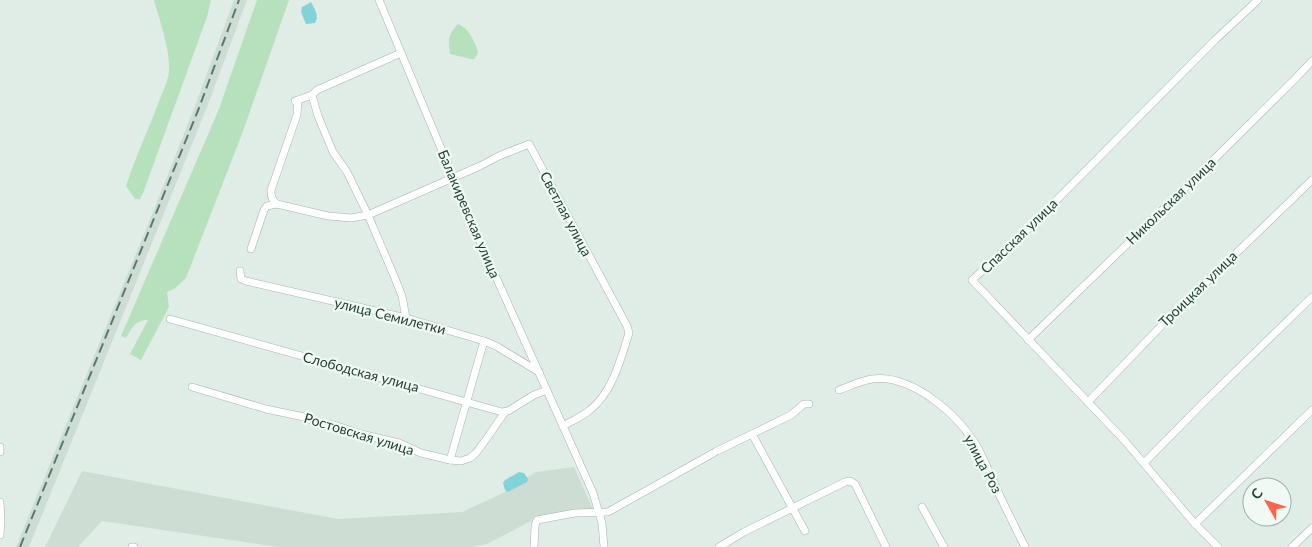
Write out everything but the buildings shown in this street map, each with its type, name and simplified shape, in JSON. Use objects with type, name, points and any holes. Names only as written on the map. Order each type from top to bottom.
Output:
[{"type":"street","name":"Балакиревская улица","points":[[379,0],[453,177],[593,493],[600,513],[604,547]]},
{"type":"street","name":"Спасская улица","points":[[1218,547],[1195,524],[1124,440],[972,280],[1024,233],[1215,40],[1258,0]]},
{"type":"street","points":[[277,204],[271,196],[271,190],[297,115],[296,101],[401,52]]},
{"type":"street","name":"Никольская улица","points":[[1028,340],[1296,79],[1312,60]]},
{"type":"street","points":[[312,94],[318,116],[334,152],[347,172],[368,215],[402,296],[406,318]]},
{"type":"street","name":"Светлая улица","points":[[277,204],[328,216],[351,218],[368,215],[528,144],[627,326],[629,333],[613,378],[603,396],[590,411],[563,426]]},
{"type":"street","name":"Троицкая улица","points":[[1088,402],[1164,322],[1312,180]]},
{"type":"street","points":[[251,249],[264,210],[267,206],[277,204]]},
{"type":"street","name":"улица Семилетки","points":[[240,272],[242,279],[246,282],[406,318],[484,341],[496,346],[539,372]]},
{"type":"street","points":[[1144,463],[1312,296]]},
{"type":"street","name":"Слободская улица","points":[[170,318],[491,410],[505,412]]},
{"type":"street","points":[[450,460],[484,341]]},
{"type":"street","name":"улица Роз","points":[[839,390],[873,379],[894,380],[909,385],[924,394],[957,420],[979,450],[1025,547]]},
{"type":"street","name":"Ростовская улица","points":[[192,387],[266,409],[304,417],[322,424],[334,425],[399,443],[421,453],[461,461],[470,458],[476,453],[505,412]]},
{"type":"street","points":[[505,412],[534,395],[547,390]]},
{"type":"street","points":[[534,547],[537,520],[575,513],[608,512],[717,451],[791,415],[804,404],[809,404]]},
{"type":"street","points":[[1195,524],[1312,410]]},
{"type":"street","points":[[752,434],[805,531]]},
{"type":"street","points":[[0,447],[0,452]]},
{"type":"street","points":[[719,547],[744,532],[850,481],[855,484],[886,547]]},
{"type":"street","points":[[0,502],[0,535]]},
{"type":"street","points":[[922,507],[944,547]]},
{"type":"street","points":[[1292,547],[1312,528]]},
{"type":"shaded area","points":[[234,0],[247,0],[207,107],[29,547],[16,547],[151,217]]},
{"type":"shaded area","points":[[574,467],[593,509],[539,517],[487,544],[471,547],[278,547],[102,521],[78,547],[45,547],[82,471],[338,519],[462,512],[501,494],[536,472]]},
{"type":"green space","points":[[154,0],[211,0],[207,17],[143,193],[140,199],[135,199],[126,186],[165,88],[169,71],[166,44]]},
{"type":"green space","points":[[257,0],[289,0],[242,134],[186,278],[174,289],[167,292],[169,307],[141,360],[130,354],[148,320],[137,323],[126,338],[121,336],[219,109]]},
{"type":"green space","points":[[458,24],[465,28],[473,40],[478,53],[474,59],[450,54],[449,38]]},
{"type":"water","points":[[311,2],[317,17],[315,23],[306,24],[301,12],[302,7]]},
{"type":"water","points":[[519,472],[524,473],[528,479],[527,482],[508,492],[505,490],[503,483]]},
{"type":"railway","points":[[20,547],[199,108],[239,0]]}]
